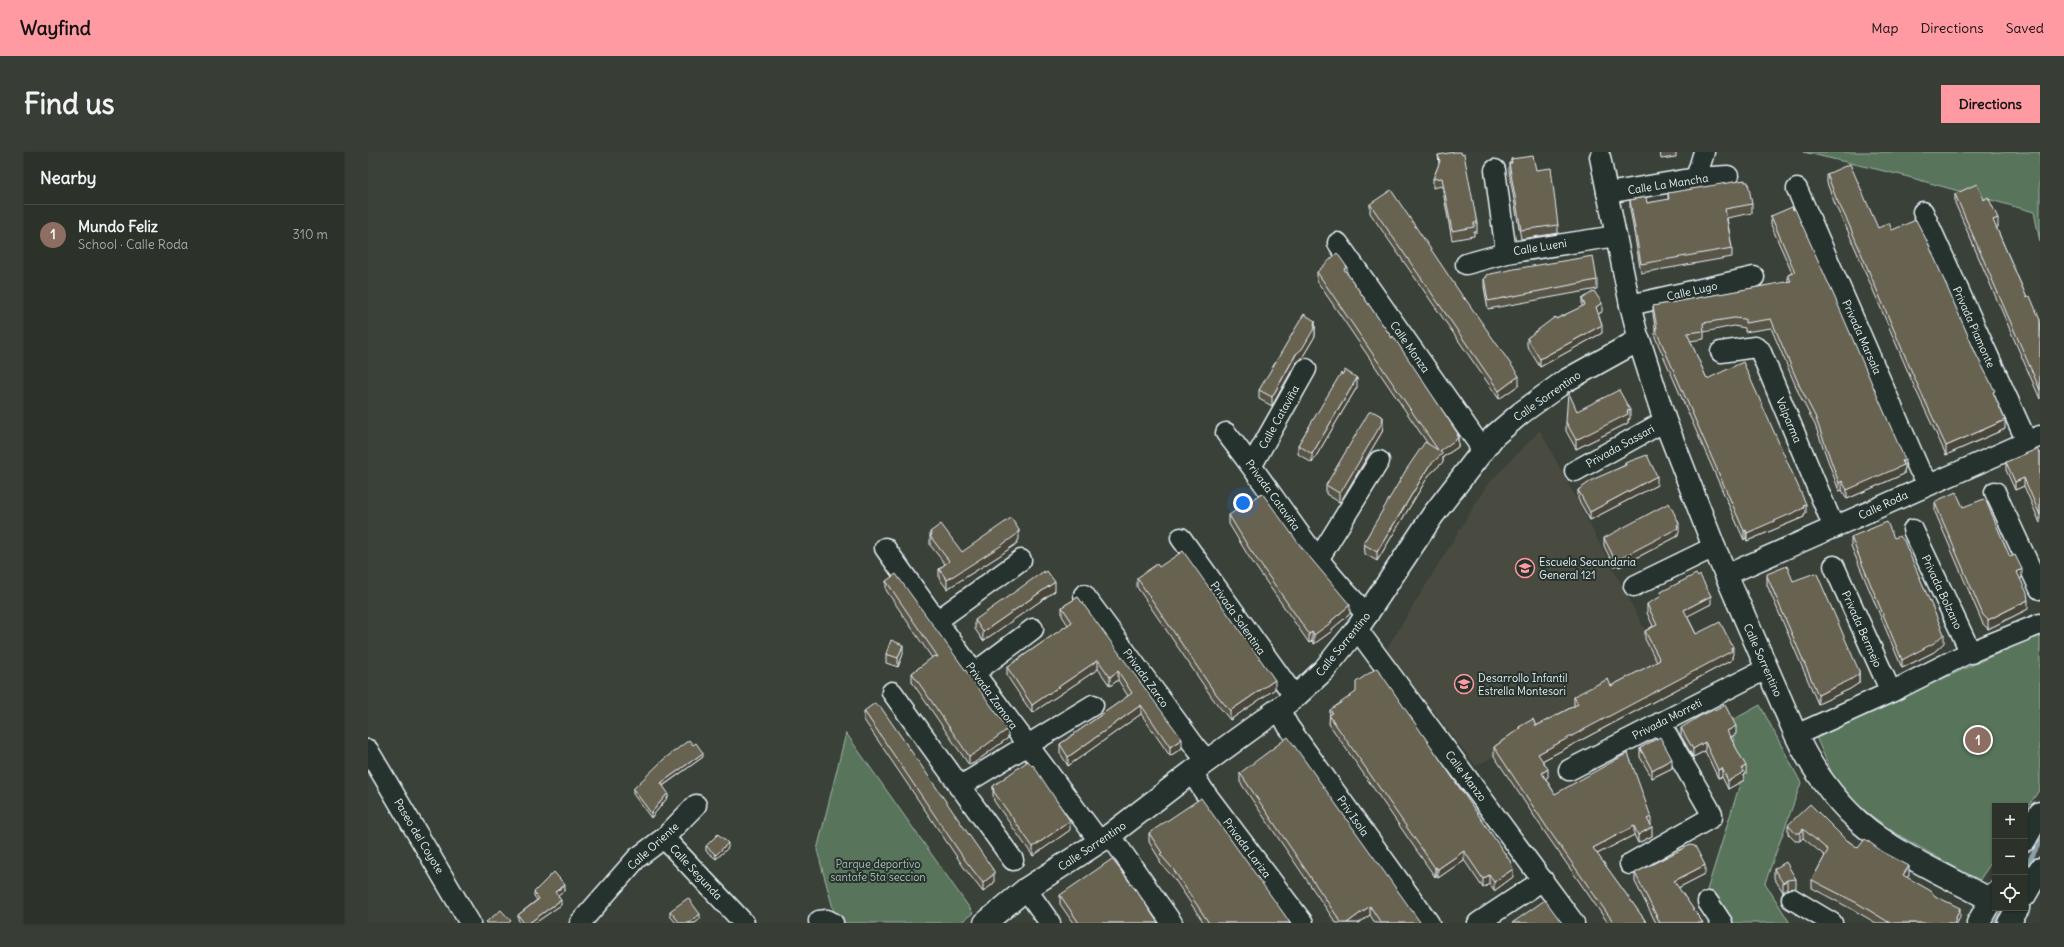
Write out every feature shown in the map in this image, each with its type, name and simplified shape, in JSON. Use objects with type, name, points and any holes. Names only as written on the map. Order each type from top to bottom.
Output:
[{"type":"street","points":[[1696,178],[1704,152]]},
{"type":"street","name":"Calle Sorrentino","points":[[1600,157],[1630,305],[1639,340],[1665,421],[1714,547],[1766,669],[1810,762],[1830,790],[1858,820],[1893,847],[1992,897]]},
{"type":"street","points":[[1495,170],[1506,253]]},
{"type":"street","name":"Calle La Mancha","points":[[1607,193],[1696,178],[1728,176]]},
{"type":"street","name":"Privada Marsala","points":[[1797,189],[1920,468],[1930,484]]},
{"type":"street","name":"Privada Piamonte","points":[[1923,212],[2033,439]]},
{"type":"street","name":"Calle Lueni","points":[[1466,264],[1506,253],[1616,236]]},
{"type":"street","name":"Calle Monza","points":[[1338,243],[1483,450]]},
{"type":"street","name":"Calle Lugo","points":[[1630,305],[1754,277]]},
{"type":"street","name":"Calle Sorrentino","points":[[985,923],[1026,889],[1105,838],[1200,766],[1287,703],[1324,670],[1362,622],[1433,515],[1494,436],[1521,413],[1565,381],[1639,340]]},
{"type":"street","name":"Valparma","points":[[1721,352],[1755,347],[1760,350],[1834,528]]},
{"type":"street","name":"Calle Cataviña","points":[[1252,465],[1306,370]]},
{"type":"street","name":"Privada Sassari","points":[[1575,471],[1665,421]]},
{"type":"street","name":"Privada Cataviña","points":[[1226,433],[1252,465],[1318,558],[1349,597],[1362,622]]},
{"type":"street","name":"Calle Roda","points":[[1726,575],[2033,439]]},
{"type":"street","points":[[1318,558],[1379,461]]},
{"type":"street","points":[[1995,492],[2040,589]]},
{"type":"street","name":"Privada Bolzano","points":[[1913,530],[1971,653]]},
{"type":"street","name":"Privada Salentina","points":[[1182,538],[1287,703]]},
{"type":"street","points":[[1634,586],[1714,547]]},
{"type":"street","name":"Privada Zamora","points":[[885,548],[1028,746],[1105,838],[1172,923]]},
{"type":"street","points":[[938,620],[1021,560]]},
{"type":"street","name":"Privada Bermejo","points":[[1834,566],[1891,692]]},
{"type":"street","name":"Privada Zarco","points":[[1084,595],[1198,749],[1200,766]]},
{"type":"street","name":"Calle Manzo","points":[[1362,622],[1574,923]]},
{"type":"street","points":[[1796,735],[1891,692],[1971,653],[2040,624]]},
{"type":"street","points":[[974,672],[1033,629]]},
{"type":"street","name":"Privada Morreti","points":[[1569,770],[1766,669]]},
{"type":"street","points":[[892,692],[1013,860]]},
{"type":"street","name":"Priv Isola","points":[[1287,703],[1288,726],[1429,923]]},
{"type":"street","points":[[959,787],[1093,705]]},
{"type":"street","points":[[1630,864],[1712,817],[1712,814],[1660,723]]},
{"type":"street","name":"Paseo del Coyote","points":[[368,750],[470,923]]},
{"type":"street","name":"Privada Lariza","points":[[1200,766],[1203,790],[1303,923]]},
{"type":"street","name":"Calle Oriente","points":[[582,922],[637,858],[664,838],[696,805]]},
{"type":"street","points":[[2026,839],[2040,813]]},
{"type":"street","name":"Calle Segunda","points":[[664,838],[744,923]]},
{"type":"street","points":[[2028,882],[2040,869]]},
{"type":"street","points":[[1478,923],[1543,880]]},
{"type":"street","points":[[1026,889],[1050,923]]},
{"type":"street","points":[[1792,899],[1832,923]]},
{"type":"street","points":[[1708,902],[1722,923]]},
{"type":"street","points":[[1978,923],[1997,911]]},
{"type":"street","points":[[820,923],[819,921],[827,920],[833,923]]},
{"type":"shaded area","name":"Escuela Secundaria General 121","points":[[1540,430],[1662,662],[1476,766],[1386,650],[1487,485]]},
{"type":"green space","points":[[1803,152],[2040,152],[2040,242],[2034,212],[1901,175]]},
{"type":"green space","points":[[2040,634],[2040,789],[2028,807],[2028,803],[1992,803],[1992,862],[1979,881],[1895,833],[1857,805],[1836,783],[1816,737]]},
{"type":"green space","points":[[1760,705],[1801,783],[1765,883],[1790,923],[1726,923],[1707,890],[1743,774],[1729,722]]},
{"type":"green space","name":"Parque deportivo santafe 5ta seccion","points":[[846,733],[973,913],[960,923],[837,923],[817,850]]},
{"type":"building","points":[[1461,152],[1462,155],[1464,154],[1477,223],[1474,223],[1474,227],[1452,231],[1442,178],[1433,179],[1440,161],[1438,155]]},
{"type":"building","points":[[1533,156],[1536,170],[1551,168],[1558,225],[1521,230],[1509,163],[1512,163],[1511,159]]},
{"type":"building","points":[[1850,164],[1878,228],[1889,223],[1892,230],[1916,220],[1928,243],[1976,354],[1995,391],[1993,392],[2005,420],[1946,446],[1914,377],[1827,174]]},
{"type":"building","points":[[1745,180],[1745,182],[1748,182],[1752,204],[1725,209],[1732,248],[1641,264],[1630,200],[1646,197],[1647,203],[1669,199],[1668,193]]},
{"type":"building","points":[[1977,184],[1984,200],[1988,197],[1998,218],[1993,220],[2027,298],[2030,296],[2040,320],[2040,390],[1955,194]]},
{"type":"building","points":[[1391,190],[1465,300],[1464,297],[1519,376],[1499,391],[1370,204]]},
{"type":"building","points":[[1792,207],[1793,210],[1795,209],[1835,298],[1905,460],[1902,461],[1904,465],[1847,490],[1842,481],[1839,483],[1815,416],[1800,387],[1771,319],[1745,323],[1745,319],[1734,318],[1703,323],[1704,331],[1687,333],[1707,379],[1743,362],[1806,504],[1803,505],[1804,508],[1747,533],[1746,530],[1744,531],[1655,328],[1657,328],[1653,306],[1791,281],[1788,275],[1795,272],[1771,216]]},
{"type":"building","points":[[1337,253],[1347,267],[1344,269],[1392,338],[1393,336],[1458,434],[1456,435],[1458,438],[1440,451],[1443,453],[1429,466],[1377,552],[1365,545],[1364,542],[1406,470],[1425,442],[1438,450],[1317,272]]},
{"type":"building","points":[[1593,256],[1597,280],[1488,301],[1484,278],[1487,277],[1486,275]]},
{"type":"building","points":[[1594,291],[1602,303],[1596,307],[1602,325],[1540,359],[1527,338],[1555,317],[1556,319],[1585,305],[1582,299]]},
{"type":"building","points":[[1304,314],[1315,321],[1315,327],[1302,349],[1296,354],[1272,397],[1259,390]]},
{"type":"building","points":[[1345,370],[1357,378],[1312,454],[1298,445],[1341,373],[1342,375]]},
{"type":"building","points":[[1619,390],[1630,410],[1627,411],[1628,414],[1576,440],[1566,422],[1568,391],[1577,411]]},
{"type":"building","points":[[1369,412],[1374,412],[1383,417],[1382,423],[1339,493],[1326,485]]},
{"type":"building","points":[[2037,449],[2039,453],[2040,452],[2040,515],[2024,478],[2015,482],[2006,462]]},
{"type":"building","points":[[1647,455],[1657,476],[1590,512],[1578,490],[1594,479],[1626,465],[1625,463]]},
{"type":"building","points":[[1956,492],[1963,507],[1984,499],[1986,501],[2010,557],[2015,555],[2022,569],[2017,572],[2027,593],[2028,600],[1988,620],[1983,615],[1935,503],[1936,501]]},
{"type":"building","points":[[1262,493],[1302,548],[1350,605],[1331,621],[1332,622],[1314,635],[1312,632],[1309,634],[1249,548],[1229,515]]},
{"type":"building","points":[[1669,503],[1679,523],[1677,525],[1678,528],[1619,559],[1617,556],[1614,558],[1604,538]]},
{"type":"building","points":[[1011,518],[1019,530],[1016,535],[947,580],[939,569],[949,561],[930,536],[932,535],[930,532],[941,524],[962,552]]},
{"type":"building","points":[[1887,522],[1894,538],[1900,536],[1904,541],[1944,634],[1934,643],[1902,660],[1851,537]]},
{"type":"building","points":[[1183,551],[1275,680],[1230,711],[1213,690],[1137,578],[1157,564],[1159,567]]},
{"type":"building","points":[[1787,566],[1793,581],[1815,573],[1817,574],[1859,671],[1859,674],[1850,680],[1818,695],[1767,576],[1767,574]]},
{"type":"building","points":[[1044,571],[1044,573],[1047,571],[1055,582],[983,632],[975,620]]},
{"type":"building","points":[[896,574],[1008,729],[974,754],[969,756],[912,673],[934,656],[938,657],[886,581]]},
{"type":"building","points":[[1696,574],[1698,577],[1700,575],[1711,596],[1684,610],[1696,634],[1720,622],[1733,647],[1731,648],[1732,651],[1538,754],[1548,769],[1542,773],[1555,794],[1628,753],[1651,817],[1647,819],[1652,827],[1638,835],[1634,826],[1593,848],[1647,923],[1614,923],[1546,826],[1494,747],[1520,728],[1519,727],[1533,719],[1536,726],[1578,704],[1574,697],[1580,693],[1608,679],[1611,686],[1660,660],[1645,631],[1657,625],[1647,604],[1660,597],[1661,592]]},
{"type":"building","points":[[1078,597],[1182,739],[1170,747],[1141,705],[1068,757],[1060,744],[1132,693],[1118,671],[1110,677],[1098,660],[1032,705],[1007,667],[1072,622],[1062,607]]},
{"type":"building","points":[[891,640],[903,645],[898,658],[886,654]]},
{"type":"building","points":[[1377,668],[1510,861],[1513,869],[1494,882],[1489,875],[1483,879],[1464,851],[1438,869],[1436,867],[1435,868],[1329,715],[1333,713],[1330,710],[1356,692],[1356,682]]},
{"type":"building","points":[[875,703],[877,706],[880,706],[994,871],[994,874],[983,883],[965,860],[864,711]]},
{"type":"building","points":[[1725,705],[1736,726],[1727,731],[1746,766],[1742,768],[1744,772],[1728,781],[1722,768],[1718,770],[1705,742],[1693,749],[1681,728],[1700,716]]},
{"type":"building","points":[[1288,737],[1420,922],[1381,923],[1370,906],[1347,923],[1341,922],[1240,773]]},
{"type":"building","points":[[1660,737],[1672,759],[1652,770],[1640,748]]},
{"type":"building","points":[[689,740],[693,745],[696,743],[703,753],[661,783],[668,793],[651,813],[633,789],[664,759]]},
{"type":"building","points":[[1028,761],[1032,766],[1033,765],[1070,821],[1033,847],[994,792],[993,786]]},
{"type":"building","points":[[1201,798],[1290,923],[1209,923],[1173,869],[1160,854],[1162,853],[1149,833]]},
{"type":"building","points":[[1810,804],[1844,838],[1858,848],[1865,839],[1883,852],[1909,866],[1903,875],[1931,891],[1935,896],[1960,908],[1954,923],[1890,923],[1857,903],[1812,880],[1828,850],[1803,829],[1800,833],[1795,833],[1788,825]]},
{"type":"building","points":[[718,834],[728,843],[716,855],[706,846]]},
{"type":"building","points":[[1690,845],[1695,846],[1705,865],[1674,881],[1703,923],[1660,923],[1635,873]]},
{"type":"building","points":[[1112,859],[1138,893],[1158,923],[1079,923],[1060,895]]},
{"type":"building","points":[[1786,862],[1796,879],[1787,880],[1783,883],[1774,869]]},
{"type":"building","points":[[554,872],[565,885],[555,892],[561,900],[529,923],[524,923],[518,915],[539,899],[534,892]]},
{"type":"building","points":[[688,898],[700,914],[689,923],[680,923],[670,911]]},
{"type":"building","points":[[1545,900],[1562,923],[1512,923]]},
{"type":"building","points":[[501,910],[511,921],[508,923],[486,922]]},
{"type":"waterway","points":[[2028,863],[2040,841]]},
{"type":"waterway","points":[[1996,923],[2002,911]]},
{"type":"place","name":"Escuela Secundaria General 121","points":[[1525,568]]},
{"type":"place","name":"Desarrollo Infantil Estrella Montesori","points":[[1464,684]]},
{"type":"place","name":"Mundo Feliz","points":[[1978,740]]}]
